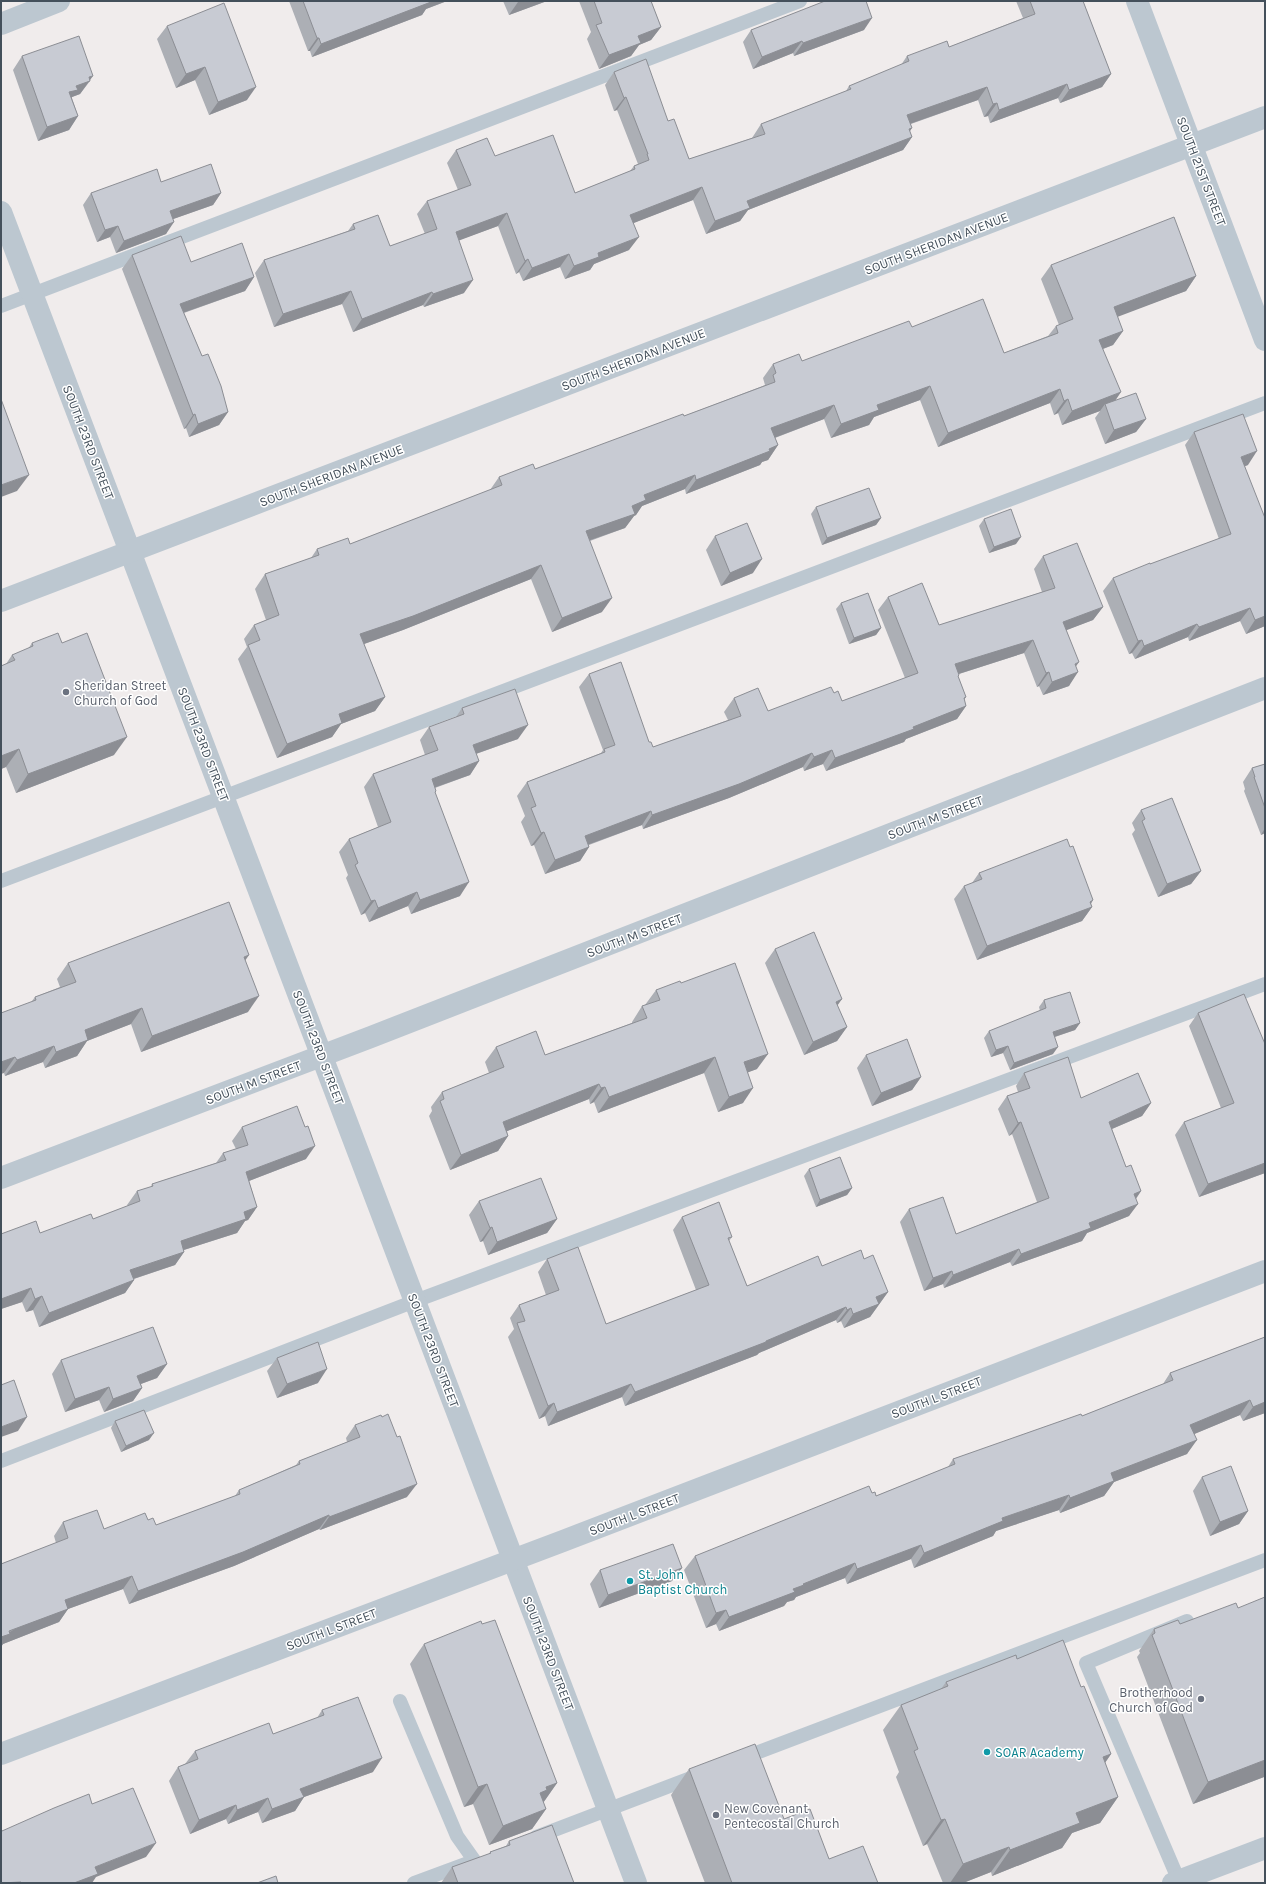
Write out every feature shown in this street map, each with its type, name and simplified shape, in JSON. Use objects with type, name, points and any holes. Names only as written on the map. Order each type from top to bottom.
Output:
[{"type":"street","points":[[1,24],[59,1]]},
{"type":"street","name":"SOUTH 21ST STREET","points":[[1137,1],[1265,340]]},
{"type":"street","name":"SOUTH SHERIDAN AVENUE","points":[[1,601],[1265,117]]},
{"type":"street","name":"SOUTH 23RD STREET","points":[[1,212],[636,1883]]},
{"type":"street","name":"SOUTH M STREET","points":[[1,1178],[322,1056],[1265,688]]},
{"type":"street","name":"SOUTH L STREET","points":[[1,1754],[514,1560],[1265,1271]]},
{"type":"street","points":[[1176,1882],[1265,1848]]},
{"type":"lane","points":[[1,306],[800,1]]},
{"type":"lane","points":[[1,881],[1265,403]]},
{"type":"lane","points":[[1,1460],[415,1301],[1265,984]]},
{"type":"lane","points":[[725,1765],[1265,1560]]},
{"type":"lane","points":[[1176,1882],[1086,1663],[1187,1621]]},
{"type":"lane","points":[[400,1701],[457,1836],[474,1860]]},
{"type":"lane","points":[[526,1841],[710,1771]]},
{"type":"lane","points":[[414,1883],[489,1855]]},
{"type":"building","points":[[303,1],[431,2],[321,44],[319,38],[317,38]]},
{"type":"building","points":[[594,1],[651,1],[661,27],[638,36],[641,43],[609,55],[596,25],[602,23]]},
{"type":"building","points":[[825,1],[866,1],[872,18],[803,43],[802,41],[762,57],[751,30]]},
{"type":"building","points":[[1030,1],[1083,1],[1111,74],[1069,90],[1067,84],[999,110],[997,103],[993,104],[987,87],[907,115],[912,128],[909,129],[912,137],[747,201],[750,208],[715,221],[702,187],[630,215],[639,237],[598,253],[599,257],[574,266],[569,254],[532,268],[528,259],[525,261],[507,213],[456,232],[473,280],[433,294],[432,292],[362,319],[351,291],[283,314],[264,260],[355,229],[353,224],[378,215],[390,246],[437,229],[427,201],[471,185],[456,150],[487,138],[495,156],[553,135],[575,193],[635,169],[634,166],[649,160],[626,97],[624,98],[614,72],[646,59],[668,121],[674,119],[689,159],[765,134],[761,124],[851,89],[849,86],[909,61],[907,56],[947,41],[949,47],[1035,14]]},
{"type":"building","points":[[224,3],[256,87],[218,102],[205,67],[186,74],[167,26]]},
{"type":"building","points":[[79,36],[93,76],[89,77],[90,81],[76,86],[78,90],[69,92],[78,116],[47,127],[22,56]]},
{"type":"building","points":[[211,164],[221,193],[170,211],[174,222],[124,241],[118,226],[105,230],[91,193],[157,169],[161,182]]},
{"type":"building","points":[[1174,217],[1196,276],[1114,307],[1123,331],[1099,340],[1121,392],[1072,411],[1068,399],[1064,401],[1060,389],[948,433],[930,386],[877,405],[879,410],[841,424],[834,405],[771,428],[778,445],[769,449],[770,451],[696,480],[695,475],[644,495],[646,500],[632,506],[635,514],[586,531],[612,598],[562,618],[541,565],[413,616],[360,634],[385,697],[339,714],[342,723],[287,744],[248,645],[260,640],[254,625],[279,615],[265,574],[319,555],[317,549],[348,538],[350,544],[502,485],[499,477],[533,464],[535,469],[683,414],[684,416],[775,382],[773,375],[776,373],[773,364],[799,354],[802,361],[909,321],[912,327],[983,299],[1004,353],[1058,333],[1056,326],[1073,319],[1051,265]]},
{"type":"building","points":[[181,236],[191,262],[242,243],[254,277],[180,304],[202,356],[208,354],[221,386],[228,412],[198,424],[195,414],[193,415],[132,255]]},
{"type":"building","points":[[1136,393],[1146,419],[1114,430],[1105,404]]},
{"type":"building","points":[[1,399],[29,475],[1,485]]},
{"type":"building","points":[[1243,414],[1257,451],[1241,457],[1265,518],[1265,616],[1255,620],[1250,608],[1199,627],[1197,624],[1144,646],[1142,640],[1138,641],[1113,578],[1231,534],[1194,432]]},
{"type":"building","points":[[869,488],[881,518],[827,538],[816,507]]},
{"type":"building","points":[[1011,509],[1021,537],[994,547],[984,519]]},
{"type":"building","points":[[747,523],[762,559],[730,573],[715,536]]},
{"type":"building","points":[[1077,543],[1103,607],[1063,622],[1079,662],[1075,664],[1078,672],[1052,682],[1049,672],[1046,673],[1033,640],[955,664],[966,697],[964,698],[966,706],[913,727],[914,729],[835,758],[832,750],[814,757],[812,753],[739,784],[652,815],[651,811],[585,836],[589,847],[555,860],[544,832],[541,833],[531,808],[536,806],[527,782],[605,752],[604,749],[615,745],[589,674],[621,662],[649,742],[651,742],[653,747],[741,716],[734,698],[758,688],[768,711],[831,687],[834,693],[838,691],[842,701],[918,673],[888,597],[922,583],[939,625],[1055,588],[1043,556]]},
{"type":"building","points":[[868,593],[881,628],[854,638],[841,603]]},
{"type":"building","points":[[58,633],[62,643],[87,633],[127,737],[28,774],[19,749],[1,756],[1,666],[15,660],[12,655],[33,646],[32,643]]},
{"type":"building","points":[[515,689],[528,725],[473,745],[479,761],[432,779],[435,792],[469,882],[420,900],[417,892],[378,908],[375,900],[371,901],[355,865],[358,863],[349,839],[391,822],[373,774],[438,750],[429,727],[464,714],[462,708]]},
{"type":"building","points":[[1265,764],[1265,808],[1252,768]]},
{"type":"building","points":[[1172,798],[1201,871],[1167,884],[1142,821],[1145,819],[1141,810]]},
{"type":"building","points":[[1067,839],[1070,847],[1073,846],[1093,900],[1090,902],[1092,907],[987,946],[964,886],[982,879],[979,873]]},
{"type":"building","points":[[229,902],[249,955],[244,957],[259,996],[152,1036],[142,1008],[85,1030],[88,1040],[56,1052],[54,1046],[17,1060],[15,1057],[1,1062],[1,1013],[36,1000],[35,997],[76,982],[68,963]]},
{"type":"building","points":[[814,932],[842,999],[836,1002],[847,1027],[813,1042],[775,949]]},
{"type":"building","points":[[735,963],[768,1054],[744,1062],[753,1088],[729,1097],[715,1057],[609,1097],[605,1087],[601,1088],[599,1084],[503,1122],[508,1136],[461,1155],[440,1101],[444,1099],[442,1092],[504,1067],[496,1047],[536,1031],[545,1055],[647,1018],[642,1006],[660,1000],[656,990],[680,981],[681,983]]},
{"type":"building","points":[[1070,992],[1080,1023],[1053,1032],[1058,1047],[1014,1063],[1008,1046],[996,1050],[989,1031],[1046,1008],[1044,1000]]},
{"type":"building","points":[[1244,994],[1265,1044],[1265,1163],[1208,1184],[1184,1122],[1234,1103],[1198,1013]]},
{"type":"building","points":[[907,1039],[921,1077],[881,1093],[866,1055]]},
{"type":"building","points":[[1068,1057],[1081,1098],[1138,1073],[1151,1103],[1109,1122],[1126,1167],[1131,1165],[1141,1191],[1134,1194],[1138,1204],[1089,1223],[1091,1228],[1021,1254],[1019,1249],[953,1275],[952,1271],[933,1278],[909,1209],[943,1197],[956,1234],[1049,1198],[1021,1122],[1018,1123],[1007,1096],[1030,1088],[1024,1073]]},
{"type":"building","points":[[297,1106],[305,1127],[308,1126],[315,1146],[246,1172],[257,1207],[244,1212],[246,1219],[181,1241],[184,1252],[130,1270],[134,1280],[49,1313],[42,1296],[35,1299],[31,1288],[1,1299],[1,1234],[36,1221],[40,1233],[91,1214],[93,1219],[140,1201],[137,1191],[153,1186],[152,1184],[226,1160],[223,1153],[248,1145],[242,1127]]},
{"type":"building","points":[[840,1157],[852,1188],[820,1200],[809,1169]]},
{"type":"building","points":[[541,1178],[557,1219],[497,1242],[492,1227],[490,1228],[479,1201]]},
{"type":"building","points":[[719,1202],[732,1237],[728,1238],[747,1286],[818,1256],[822,1266],[861,1250],[864,1259],[873,1255],[888,1292],[876,1297],[879,1304],[853,1314],[851,1308],[847,1310],[846,1307],[766,1342],[635,1392],[631,1384],[557,1412],[554,1403],[548,1406],[517,1323],[525,1321],[519,1305],[559,1290],[547,1259],[578,1247],[606,1324],[709,1285],[682,1217]]},
{"type":"building","points":[[153,1327],[167,1364],[137,1376],[142,1388],[113,1399],[109,1387],[75,1399],[61,1360]]},
{"type":"building","points":[[1265,1337],[1265,1402],[1253,1407],[1250,1400],[1190,1425],[1197,1440],[1111,1473],[1114,1481],[1070,1498],[1069,1495],[1002,1518],[1003,1521],[924,1553],[921,1545],[857,1569],[855,1563],[803,1584],[804,1585],[793,1589],[795,1592],[729,1617],[726,1610],[716,1613],[695,1556],[869,1486],[872,1493],[875,1492],[876,1496],[955,1464],[953,1459],[1081,1414],[1082,1416],[1173,1380],[1170,1373]]},
{"type":"building","points":[[318,1342],[327,1369],[287,1384],[277,1358]]},
{"type":"building","points":[[14,1380],[27,1417],[1,1427],[1,1385]]},
{"type":"building","points":[[144,1410],[154,1433],[126,1446],[115,1421]]},
{"type":"building","points":[[388,1414],[397,1437],[400,1436],[417,1484],[329,1517],[329,1515],[243,1552],[138,1591],[132,1576],[65,1600],[68,1609],[9,1631],[10,1634],[1,1637],[1,1564],[68,1538],[63,1522],[97,1510],[104,1529],[145,1513],[148,1520],[153,1518],[156,1525],[240,1494],[239,1490],[300,1464],[299,1461],[360,1437],[355,1425],[381,1415],[382,1417]]},
{"type":"building","points":[[1231,1466],[1248,1511],[1220,1522],[1202,1477]]},
{"type":"building","points":[[673,1544],[682,1568],[608,1595],[600,1570]]},
{"type":"building","name":"Brotherhood Church of God","points":[[1265,1597],[1265,1760],[1208,1782],[1152,1635],[1155,1633],[1154,1629],[1178,1620],[1180,1624],[1236,1603],[1238,1608]]},
{"type":"building","points":[[495,1620],[557,1783],[546,1787],[547,1790],[540,1793],[546,1809],[503,1826],[487,1784],[478,1787],[424,1644],[481,1621],[482,1624]]},
{"type":"building","name":"SOAR Academy","points":[[1063,1640],[1081,1687],[1084,1686],[1111,1754],[1103,1757],[1118,1797],[1076,1813],[1080,1823],[1010,1850],[1009,1847],[963,1864],[945,1819],[941,1820],[914,1751],[918,1749],[901,1705],[948,1686],[946,1682],[1016,1655],[1017,1659]]},
{"type":"building","points":[[358,1697],[382,1758],[300,1789],[304,1797],[272,1809],[268,1798],[237,1810],[236,1805],[199,1820],[178,1767],[198,1759],[195,1751],[269,1723],[273,1734],[324,1715],[322,1710]]},
{"type":"building","points":[[755,1744],[784,1819],[810,1809],[829,1859],[863,1846],[878,1883],[732,1883],[689,1769]]},
{"type":"building","points":[[133,1788],[156,1843],[95,1867],[98,1874],[74,1883],[1,1883],[1,1828],[2,1831],[89,1794],[92,1804]]},
{"type":"building","points":[[552,1825],[574,1883],[458,1883],[452,1867],[491,1853],[490,1852],[510,1845],[509,1841]]},
{"type":"building","points":[[276,1876],[278,1883],[257,1883]]},
{"type":"place","name":"Sheridan Street Church of God","points":[[66,692]]},
{"type":"place","name":"St. John Baptist Church","points":[[630,1581]]},
{"type":"place","name":"Brotherhood Church of God","points":[[1201,1699]]},
{"type":"place","name":"SOAR Academy","points":[[987,1752]]},
{"type":"place","name":"New Covenant Pentecostal Church","points":[[716,1815]]}]
